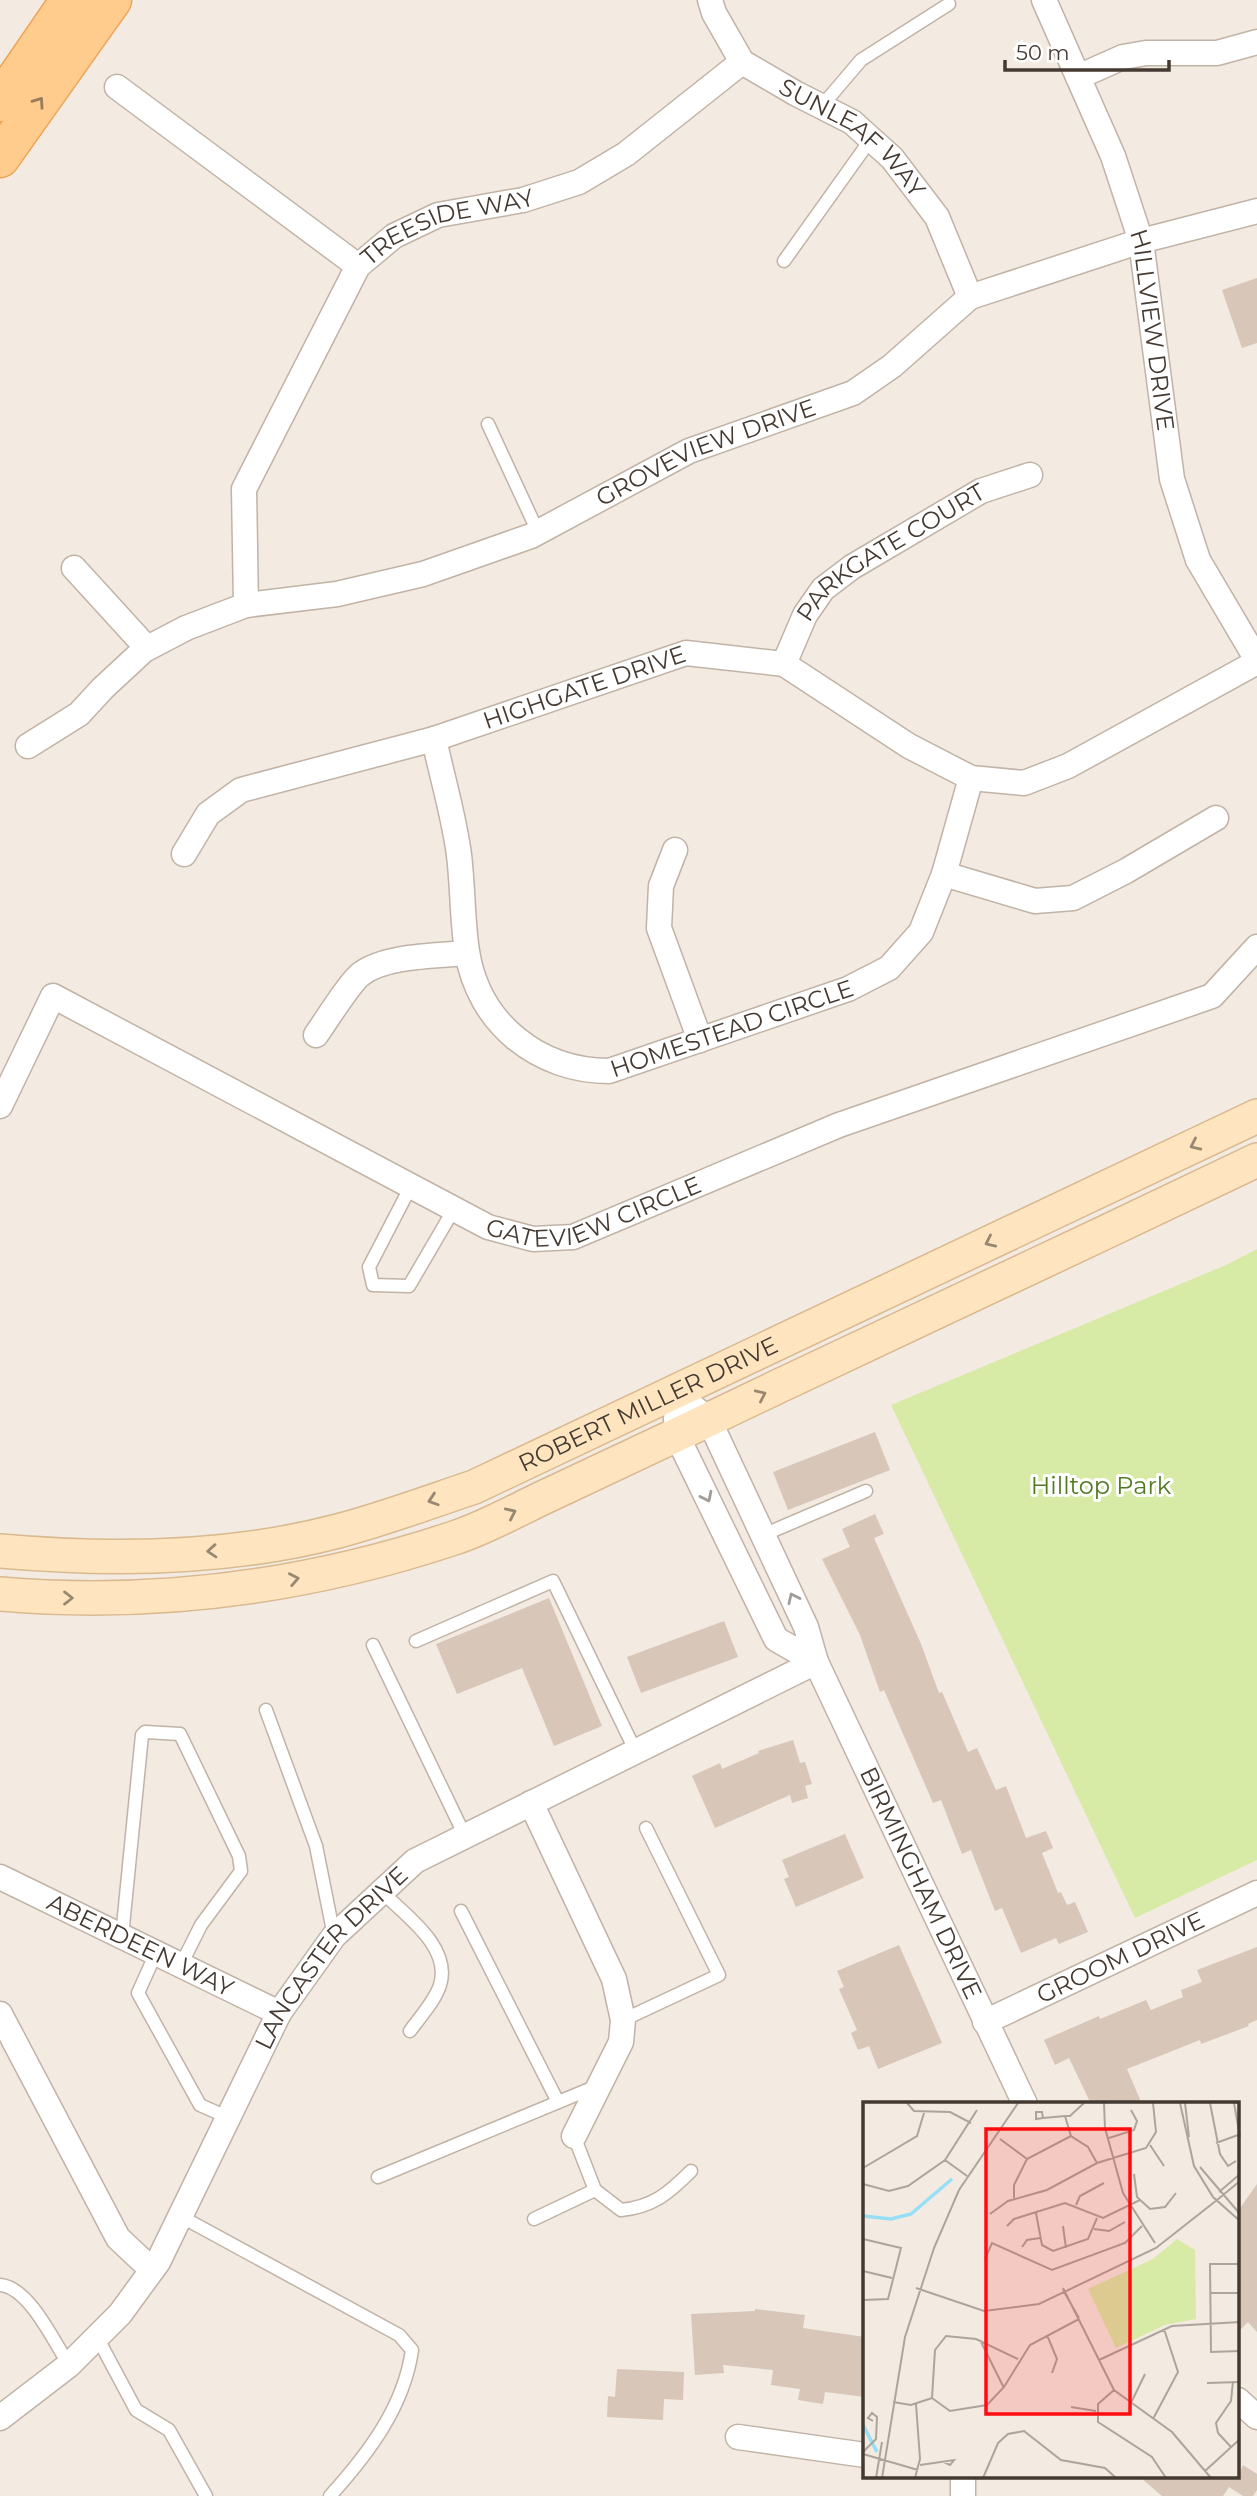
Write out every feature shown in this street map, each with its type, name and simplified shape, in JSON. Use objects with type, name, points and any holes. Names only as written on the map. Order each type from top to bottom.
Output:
[{"type":"main road","points":[[0,102],[70,0]]},
{"type":"main road","points":[[0,158],[112,0]]},
{"type":"main road","name":"ROBERT MILLER DRIVE","points":[[0,1551],[130,1558],[246,1549],[338,1531],[474,1487],[1257,1116]]},
{"type":"main road","name":"ROBERT MILLER DRIVE","points":[[0,1594],[49,1598],[142,1598],[258,1587],[347,1569],[457,1538],[1257,1160]]},
{"type":"street","points":[[710,0],[714,13],[742,62]]},
{"type":"street","name":"HILLVIEW DRIVE","points":[[1044,0],[1113,156],[1141,242],[1172,479],[1198,560],[1257,661]]},
{"type":"street","points":[[1078,77],[1123,57],[1146,53],[1217,53],[1257,42]]},
{"type":"street","name":"SUNLEAF WAY","points":[[742,62],[852,122],[892,158],[937,217],[970,298]]},
{"type":"street","name":"TREESIDE WAY","points":[[246,605],[244,489],[358,266],[394,236],[438,215],[523,200],[579,182],[626,154],[742,62]]},
{"type":"street","points":[[117,87],[358,266]]},
{"type":"street","name":"GROVEVIEW DRIVE","points":[[28,746],[79,715],[103,688],[147,648],[186,628],[246,605],[337,594],[423,574],[538,533],[689,451],[853,393],[892,366],[970,298],[1141,242],[1257,211]]},
{"type":"street","name":"PARKGATE COURT","points":[[784,664],[805,615],[823,589],[852,567],[981,491],[1030,475]]},
{"type":"street","points":[[74,568],[147,648]]},
{"type":"street","name":"HIGHGATE DRIVE","points":[[184,854],[208,814],[241,789],[434,739],[686,653],[784,664],[909,746],[971,778],[1024,783],[1068,766],[1257,661]]},
{"type":"street","name":"HOMESTEAD CIRCLE","points":[[434,739],[459,852],[467,953],[491,1013],[521,1044],[557,1063],[585,1071],[609,1071],[848,989],[889,968],[921,932],[944,874],[971,778]]},
{"type":"street","points":[[944,874],[1034,901],[1073,898],[1126,871],[1216,818]]},
{"type":"street","points":[[676,850],[661,886],[660,928],[700,1040]]},
{"type":"street","name":"GATEVIEW CIRCLE","points":[[0,1106],[53,996],[488,1227],[533,1239],[573,1237],[839,1125],[1212,996],[1257,947]]},
{"type":"street","points":[[316,1035],[360,975],[375,967],[404,959],[467,953]]},
{"type":"street","points":[[674,1391],[677,1436],[776,1639],[816,1662]]},
{"type":"street","name":"BIRMINGHAM DRIVE","points":[[674,1391],[709,1420],[806,1627],[816,1662],[1024,2102]]},
{"type":"street","name":"LANCASTER DRIVE","points":[[0,2418],[69,2365],[120,2314],[152,2270],[279,2013],[334,1936],[415,1861],[816,1662]]},
{"type":"street","points":[[531,1803],[614,1979],[623,2020],[621,2042],[574,2136]]},
{"type":"street","name":"ABERDEEN WAY","points":[[0,1877],[279,2013]]},
{"type":"street","name":"GROOM DRIVE","points":[[985,2022],[1257,1893]]},
{"type":"street","points":[[0,2014],[118,2238],[152,2270]]},
{"type":"street","points":[[738,2437],[863,2455]]},
{"type":"street","points":[[963,2478],[963,2496]]},
{"type":"lane","points":[[821,107],[861,60],[949,4]]},
{"type":"lane","points":[[784,261],[871,139]]},
{"type":"lane","points":[[488,424],[538,533]]},
{"type":"lane","points":[[411,1186],[369,1267],[373,1285],[409,1286],[454,1209]]},
{"type":"lane","points":[[763,1535],[866,1491]]},
{"type":"lane","points":[[416,1641],[553,1581],[636,1752]]},
{"type":"lane","points":[[373,1645],[465,1836]]},
{"type":"lane","points":[[266,1710],[316,1846],[334,1936]]},
{"type":"lane","points":[[122,1936],[142,1735],[145,1732],[180,1734],[239,1856],[241,1871],[201,1925],[181,1965]]},
{"type":"lane","points":[[623,2020],[719,1975],[646,1828]]},
{"type":"lane","points":[[382,1892],[436,1949],[444,1970],[440,1988],[410,2031]]},
{"type":"lane","points":[[461,1911],[558,2102]]},
{"type":"lane","points":[[156,1953],[138,1993],[200,2105],[226,2118]]},
{"type":"lane","points":[[378,2177],[602,2084]]},
{"type":"lane","points":[[574,2136],[595,2190],[621,2210],[640,2208],[657,2200],[691,2171]]},
{"type":"lane","points":[[534,2219],[595,2190]]},
{"type":"lane","points":[[180,2216],[399,2335],[412,2350],[409,2369],[390,2417],[359,2464],[330,2496]]},
{"type":"lane","points":[[0,2285],[10,2286],[24,2296],[69,2365]]},
{"type":"lane","points":[[97,2337],[135,2410],[169,2430],[206,2496]]},
{"type":"green space","name":"Hilltop Park","points":[[1257,1249],[1257,1860],[1135,1918],[891,1405],[1226,1265]]},
{"type":"building","points":[[1257,278],[1257,343],[1242,348],[1222,290]]},
{"type":"building","points":[[875,1432],[890,1470],[788,1510],[773,1472]]},
{"type":"building","points":[[875,1514],[884,1534],[874,1538],[921,1644],[939,1693],[942,1692],[968,1752],[977,1748],[996,1790],[1006,1786],[1026,1838],[1046,1831],[1053,1848],[1042,1853],[1058,1893],[1061,1892],[1067,1905],[1075,1902],[1088,1932],[1059,1944],[1056,1938],[1021,1953],[1002,1908],[995,1911],[971,1850],[962,1854],[941,1800],[933,1803],[884,1690],[880,1692],[860,1635],[822,1559],[850,1547],[842,1529]]},
{"type":"building","points":[[549,1598],[602,1726],[554,1746],[522,1668],[457,1694],[436,1644]]},
{"type":"building","points":[[724,1621],[738,1657],[641,1693],[627,1657]]},
{"type":"building","points":[[793,1740],[800,1763],[805,1762],[812,1784],[805,1786],[808,1798],[792,1803],[790,1795],[715,1828],[692,1776],[720,1763],[722,1769],[759,1753],[758,1751]]},
{"type":"building","points":[[845,1834],[864,1878],[796,1907],[784,1879],[789,1877],[782,1860]]},
{"type":"building","points":[[899,1945],[942,2043],[878,2069],[869,2046],[858,2050],[851,2033],[857,2030],[839,1989],[844,1987],[837,1971]]},
{"type":"building","points":[[1257,1947],[1257,2020],[1248,2024],[1249,2026],[1201,2044],[1200,2040],[1127,2069],[1141,2102],[1090,2102],[1069,2058],[1055,2065],[1044,2040],[1099,2016],[1100,2019],[1146,2000],[1151,2010],[1183,1997],[1181,1990],[1202,1982],[1197,1970]]},
{"type":"building","points":[[1257,2184],[1257,2332],[1248,2322],[1240,2330],[1240,2208]]},
{"type":"building","points":[[755,2311],[805,2315],[803,2328],[863,2337],[863,2397],[825,2392],[823,2404],[798,2400],[800,2389],[771,2385],[773,2370],[723,2365],[724,2373],[695,2375],[691,2314]]},
{"type":"building","points":[[617,2369],[684,2372],[683,2400],[664,2399],[663,2420],[607,2417],[608,2396],[615,2397]]},
{"type":"building","points":[[1243,2465],[1257,2474],[1257,2490],[1253,2496],[1243,2496],[1229,2487],[1223,2496],[1162,2496],[1141,2478],[1240,2478]]}]
